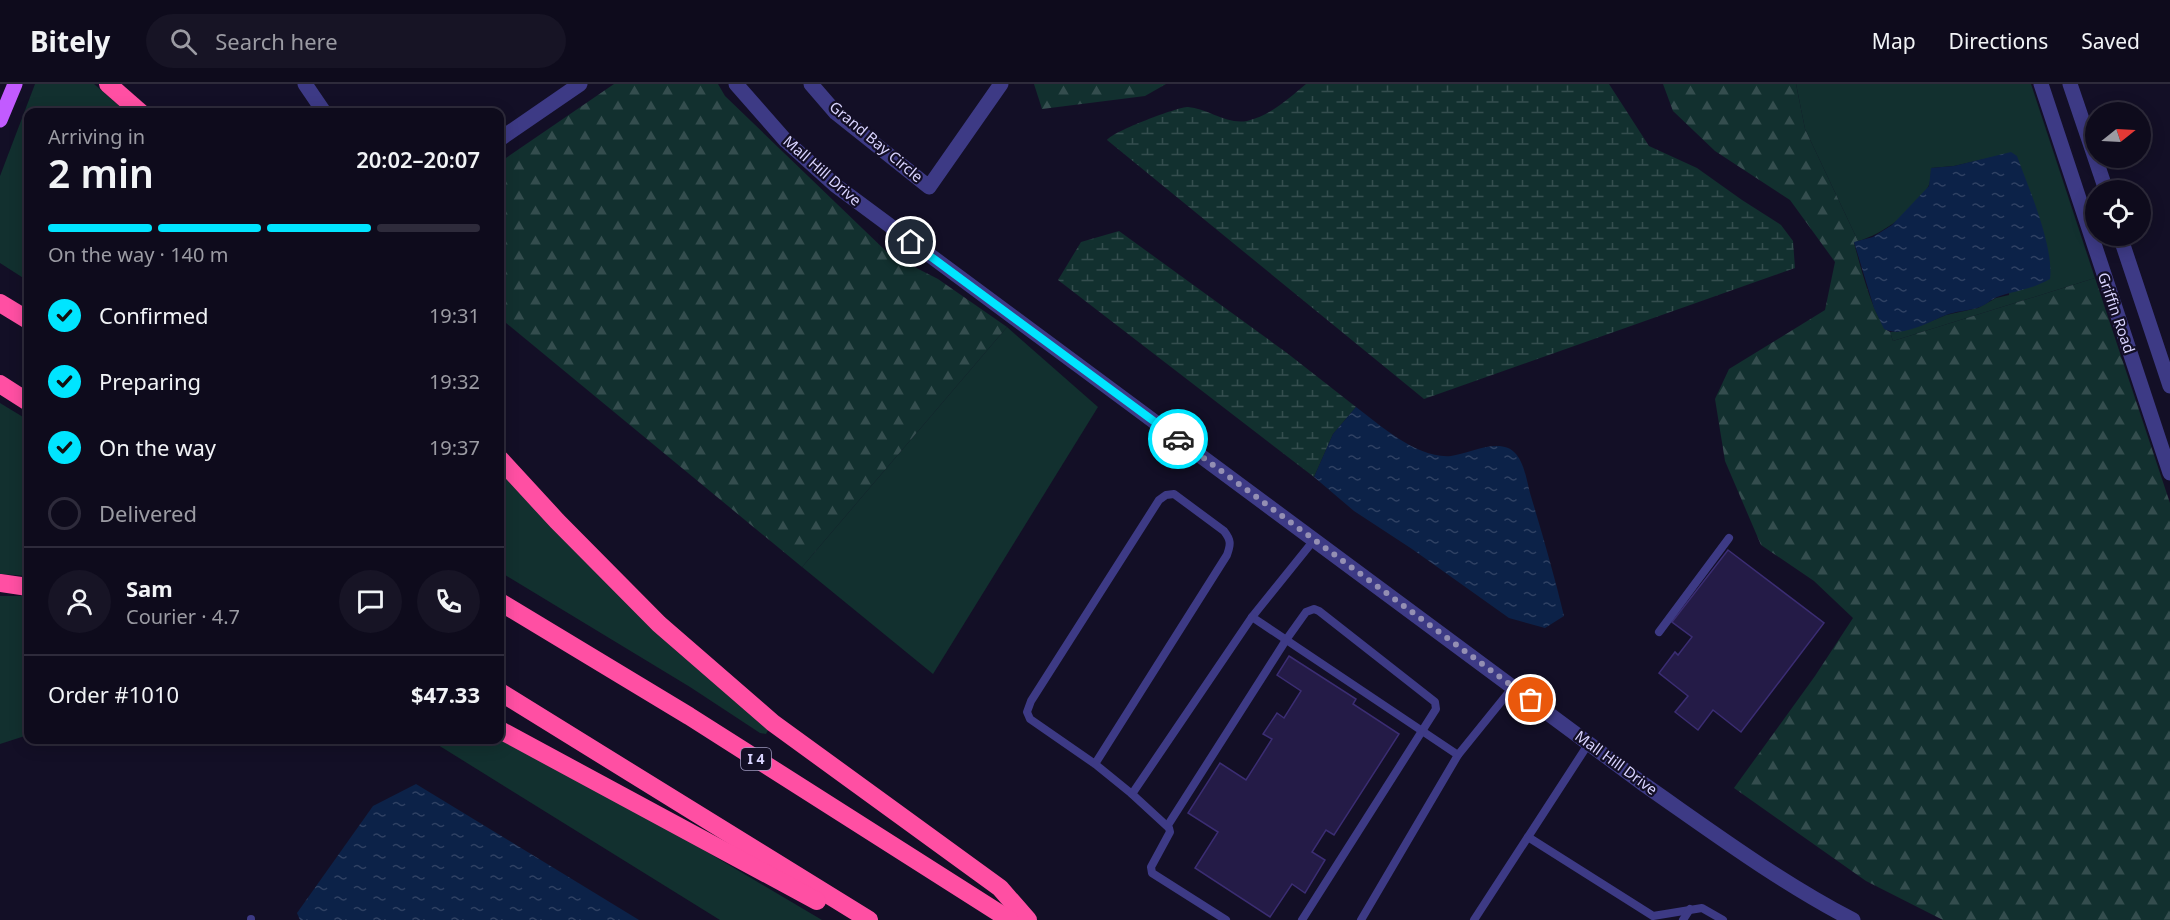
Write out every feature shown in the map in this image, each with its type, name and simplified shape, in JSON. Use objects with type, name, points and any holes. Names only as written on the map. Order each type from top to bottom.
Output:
[{"type":"highway","points":[[108,84],[135,108]]},
{"type":"highway","points":[[0,303],[24,318]]},
{"type":"highway","points":[[0,384],[24,399]]},
{"type":"highway","points":[[504,463],[557,521],[668,632],[773,723],[1000,888],[1028,920]]},
{"type":"highway","points":[[3,584],[24,587]]},
{"type":"highway","name":"I 4","points":[[504,605],[689,716],[1010,920]]},
{"type":"highway","points":[[504,694],[869,920]]},
{"type":"highway","points":[[504,732],[852,920]]},
{"type":"main road","points":[[0,120],[15,84]]},
{"type":"street","points":[[304,84],[321,108]]},
{"type":"street","points":[[504,136],[580,84]]},
{"type":"street","name":"Mall Hill Drive","points":[[736,84],[786,141],[835,185],[1589,743],[1766,869],[1809,897],[1853,920]]},
{"type":"street","name":"Grand Bay Circle","points":[[811,84],[836,113],[929,187],[1001,84]]},
{"type":"street","name":"Griffin Road","points":[[2041,84],[2170,473]]},
{"type":"street","points":[[2070,84],[2103,180]]},
{"type":"street","name":"Griffin Road","points":[[2123,246],[2170,386]]},
{"type":"lane","points":[[1095,764],[1227,555],[1231,545],[1230,538],[1224,531],[1174,494],[1166,495],[1159,500],[1031,701],[1027,712],[1030,719],[1095,764],[1168,825],[1170,832],[1151,867],[1152,873],[1226,920]]},
{"type":"lane","points":[[1659,632],[1729,538]]},
{"type":"lane","points":[[1132,794],[1251,617],[1314,540]]},
{"type":"lane","points":[[1168,825],[1286,640],[1306,612],[1314,609],[1319,611],[1435,702],[1436,709],[1302,920]]},
{"type":"lane","points":[[1251,617],[1458,755]]},
{"type":"lane","points":[[1361,920],[1458,755],[1513,687]]},
{"type":"lane","points":[[1474,920],[1589,743]]},
{"type":"lane","points":[[1528,837],[1653,916],[1702,908],[1723,920]]},
{"type":"lane","points":[[1683,920],[1690,909]]},
{"type":"green space","points":[[35,84],[94,84],[121,108],[26,108]]},
{"type":"green space","points":[[614,84],[718,84],[725,96],[889,254],[938,279],[1007,327],[802,567],[504,321],[504,159]]},
{"type":"green space","points":[[1034,84],[1166,84],[1145,96],[1042,109]]},
{"type":"green space","points":[[1306,84],[1609,84],[1649,146],[1697,168],[1781,225],[1793,241],[1795,268],[1424,399],[1107,140],[1146,120],[1188,107],[1232,121],[1255,119],[1286,101]]},
{"type":"green space","points":[[1663,84],[1796,84],[1805,129],[1858,241],[1854,243],[1868,292],[1879,318],[1890,332],[1893,341],[2095,278],[2170,503],[2170,920],[1943,920],[1866,881],[1734,788],[1815,676],[1853,618],[1814,581],[1761,545],[1725,461],[1715,399],[1729,369],[1825,310],[1835,262],[1790,200],[1715,151],[1673,111]]},
{"type":"green space","points":[[1796,84],[2031,84],[2095,278],[1893,341],[1890,332],[1902,331],[1946,315],[1978,308],[1996,298],[2009,295],[2011,153],[1954,166],[1931,168],[1929,185],[1916,204],[1888,227],[1858,241],[1805,129]]},
{"type":"green space","points":[[24,113],[24,278],[0,263],[0,176]]},
{"type":"green space","points":[[1119,231],[1287,353],[1356,407],[1333,434],[1314,477],[1058,280],[1081,242]]},
{"type":"green space","points":[[1007,327],[1098,407],[933,674],[802,567]]},
{"type":"green space","points":[[0,403],[24,418],[24,576],[0,574]]},
{"type":"green space","points":[[504,469],[674,649],[769,728],[766,734],[760,733],[690,687],[504,574]]},
{"type":"green space","points":[[0,596],[24,596],[24,736],[0,744]]},
{"type":"green space","points":[[504,742],[643,814],[822,920],[720,920],[436,744],[504,744]]},
{"type":"water","points":[[2011,152],[2017,156],[2040,218],[2048,250],[2050,279],[2030,288],[1997,297],[1980,307],[1950,314],[1915,328],[1899,332],[1884,329],[1874,308],[1854,242],[1873,237],[1892,225],[1929,186],[1931,168],[1954,166]]},
{"type":"water","points":[[1356,407],[1400,440],[1438,456],[1451,456],[1494,446],[1502,446],[1516,454],[1525,472],[1564,616],[1545,628],[1509,618],[1354,511],[1314,477],[1333,434]]},
{"type":"water","points":[[416,784],[639,920],[300,920],[297,913],[373,806]]},
{"type":"building","points":[[1728,550],[1824,623],[1741,732],[1713,710],[1698,730],[1675,712],[1688,696],[1659,673],[1675,652],[1678,655],[1692,637],[1672,622]]},
{"type":"building","points":[[1289,656],[1356,699],[1353,704],[1399,734],[1334,835],[1326,830],[1312,852],[1325,860],[1305,893],[1292,884],[1270,917],[1195,868],[1218,832],[1188,813],[1220,763],[1246,780],[1272,739],[1263,734],[1277,713],[1284,718],[1301,691],[1277,675]]},
{"type":"way so far","points":[[1178,439],[1531,700]]},
{"type":"route","points":[[911,242],[1178,439]]}]
